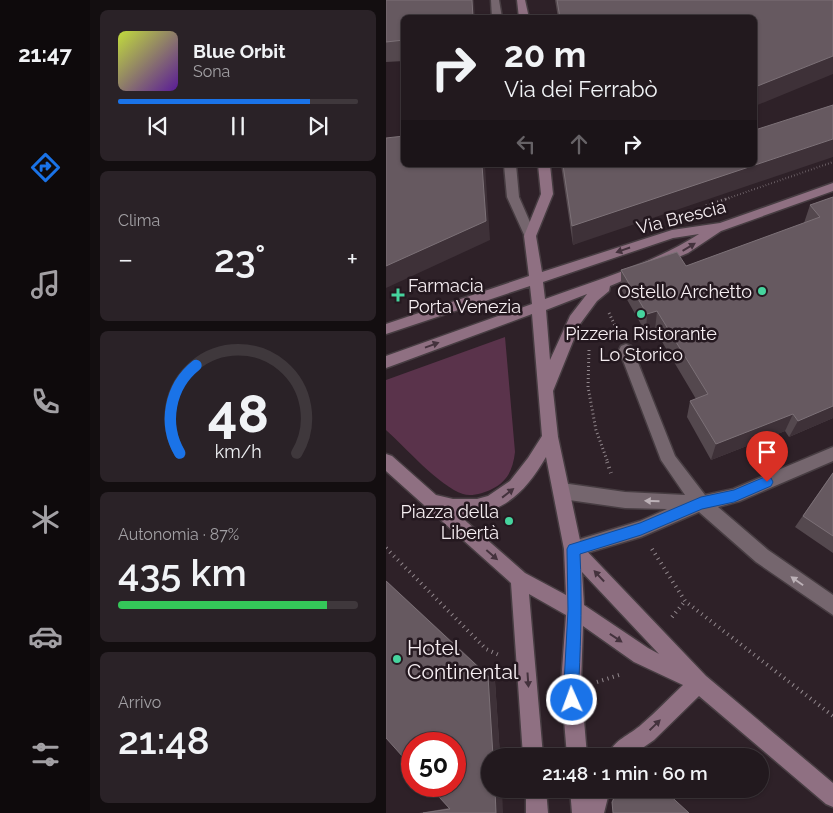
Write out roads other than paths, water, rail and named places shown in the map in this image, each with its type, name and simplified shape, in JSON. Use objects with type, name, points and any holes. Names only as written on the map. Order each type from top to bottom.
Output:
[{"type":"main road","points":[[521,0],[524,15]]},
{"type":"main road","points":[[544,167],[547,194],[530,236],[536,278],[550,437],[573,549],[575,610],[571,684],[576,748]]},
{"type":"main road","name":"Via Brescia","points":[[536,278],[672,234],[721,227],[833,187]]},
{"type":"main road","points":[[386,362],[612,280],[684,250],[721,227]]},
{"type":"main road","points":[[386,329],[536,278]]},
{"type":"main road","points":[[546,394],[568,332],[588,299],[612,280]]},
{"type":"main road","points":[[429,500],[460,508],[485,504],[504,497],[530,471],[550,437]]},
{"type":"main road","points":[[386,461],[519,579],[575,610],[641,655],[698,683]]},
{"type":"main road","points":[[573,549],[698,683],[833,797]]},
{"type":"main road","points":[[519,579],[532,748]]},
{"type":"main road","points":[[624,748],[647,733],[698,683]]},
{"type":"main road","points":[[536,798],[537,813]]},
{"type":"main road","points":[[581,798],[583,813]]},
{"type":"main road","points":[[593,813],[597,798]]},
{"type":"street","points":[[496,0],[497,15]]},
{"type":"street","points":[[510,167],[513,197],[530,236]]},
{"type":"street","points":[[626,350],[669,460],[701,503],[762,556],[833,606]]},
{"type":"street","points":[[573,549],[641,529],[701,503],[734,496],[833,454]]},
{"type":"street","points":[[562,491],[625,500],[701,503]]},
{"type":"place","name":"Ostello Archetto","points":[[762,291]]},
{"type":"place","name":"Farmacia Porta Venezia","points":[[398,295]]},
{"type":"place","name":"Pizzeria Ristorante Lo Storico","points":[[641,314]]},
{"type":"place","name":"Piazza della Libertà","points":[[509,521]]},
{"type":"place","name":"Hotel Continental","points":[[397,659]]}]
